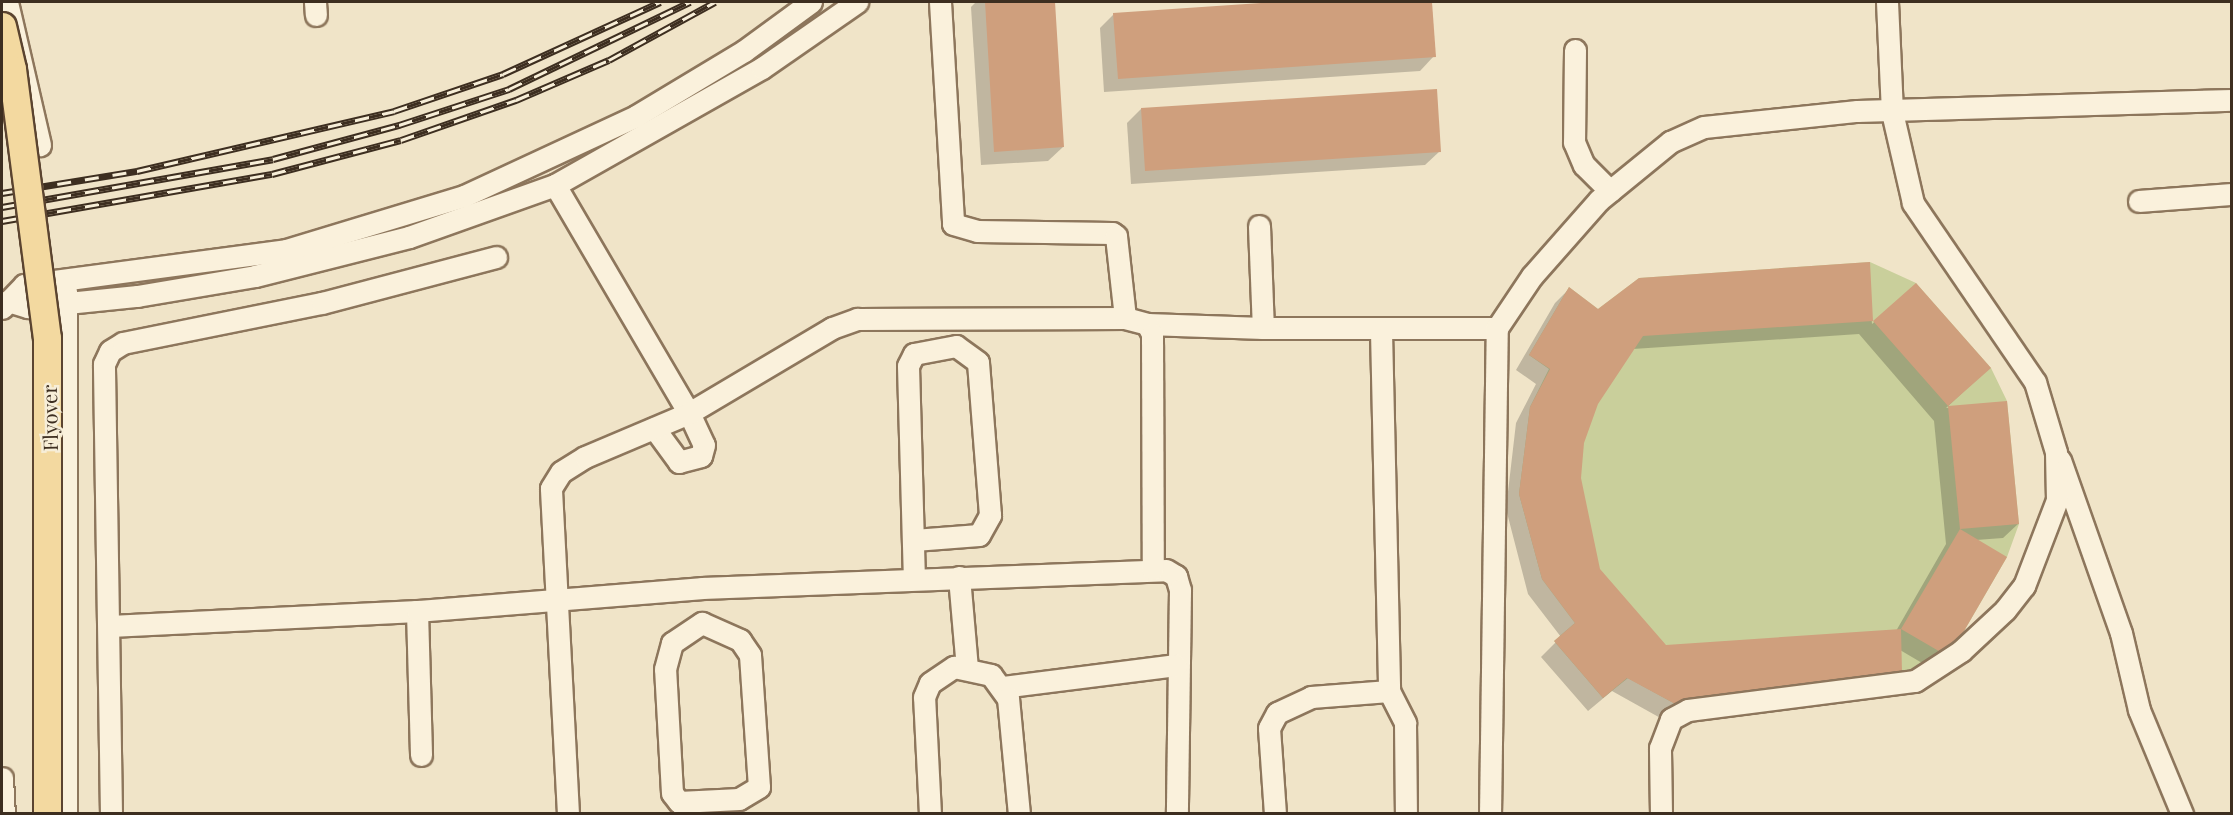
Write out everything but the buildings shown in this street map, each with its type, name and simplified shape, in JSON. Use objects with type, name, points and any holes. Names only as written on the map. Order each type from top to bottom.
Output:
[{"type":"main road","name":"Flyover","points":[[2,26],[12,69],[47,338],[47,813]]},
{"type":"street","points":[[7,2],[40,145]]},
{"type":"street","points":[[5,304],[24,285],[286,250],[464,195],[636,116],[744,51],[811,2]]},
{"type":"street","points":[[5,304],[28,307],[67,303],[255,276],[409,237],[555,185],[762,68],[857,2]]},
{"type":"street","points":[[940,2],[953,224],[977,231],[1112,232],[1116,236],[1125,318]]},
{"type":"street","points":[[1887,2],[1892,112],[1913,202],[2035,382],[2056,452],[2101,570],[2139,710],[2182,813]]},
{"type":"street","points":[[1575,50],[1574,142],[1584,165],[1610,191]]},
{"type":"street","points":[[1490,813],[1497,328],[1532,276],[1610,191],[1670,142],[1704,128],[1892,112],[2232,100]]},
{"type":"street","points":[[555,185],[689,413],[704,445],[701,456],[679,462],[654,428]]},
{"type":"street","points":[[2139,201],[2232,194]]},
{"type":"street","points":[[1259,226],[1263,328]]},
{"type":"street","points":[[111,813],[110,626],[104,364],[110,351],[123,344],[322,303],[496,257]]},
{"type":"street","points":[[65,281],[67,303],[66,813]]},
{"type":"street","points":[[568,813],[554,602],[551,488],[561,472],[585,457],[689,413],[832,328],[857,319],[1125,318],[1147,324],[1263,328],[1381,331],[1497,328]]},
{"type":"street","points":[[1147,324],[1152,334],[1153,569]]},
{"type":"street","points":[[1381,331],[1389,691],[1405,723],[1406,813]]},
{"type":"street","points":[[914,540],[979,535],[990,515],[978,362],[956,345],[914,354],[908,366],[914,579]]},
{"type":"street","points":[[1661,813],[1660,748],[1664,728],[1678,714],[1891,688],[1943,664],[1978,637],[2024,586],[2057,500],[2056,452]]},
{"type":"street","points":[[110,626],[417,611],[554,602],[702,588],[1153,569],[1176,576],[1179,590],[1176,666],[1177,813]]},
{"type":"street","points":[[959,577],[967,668]]},
{"type":"street","points":[[702,588],[702,623]]},
{"type":"street","points":[[417,611],[421,755]]},
{"type":"street","points":[[702,623],[740,640],[750,655],[759,787],[739,799],[679,802],[672,793],[664,669],[672,643],[702,623]]},
{"type":"street","points":[[1002,687],[1176,666]]},
{"type":"street","points":[[930,813],[924,697],[939,674],[967,668],[991,675],[1008,698],[1019,813]]},
{"type":"street","points":[[1275,813],[1269,728],[1277,713],[1311,697],[1389,691]]},
{"type":"street","points":[[2,778],[4,813]]},
{"type":"green space","points":[[1870,262],[1916,283],[1991,368],[2007,401],[2019,524],[2007,557],[1949,657],[1901,672],[1679,706],[1628,678],[1603,698],[1554,641],[1575,623],[1542,579],[1519,494],[1530,407],[1549,369],[1529,355],[1569,287],[1598,309],[1639,278]]},
{"type":"railway","points":[[2,193],[137,171],[394,111],[503,74],[660,2]]},
{"type":"railway","points":[[2,207],[273,159],[399,125],[509,89],[690,2]]},
{"type":"railway","points":[[2,221],[272,174],[401,140],[516,100],[609,60],[715,2]]}]
